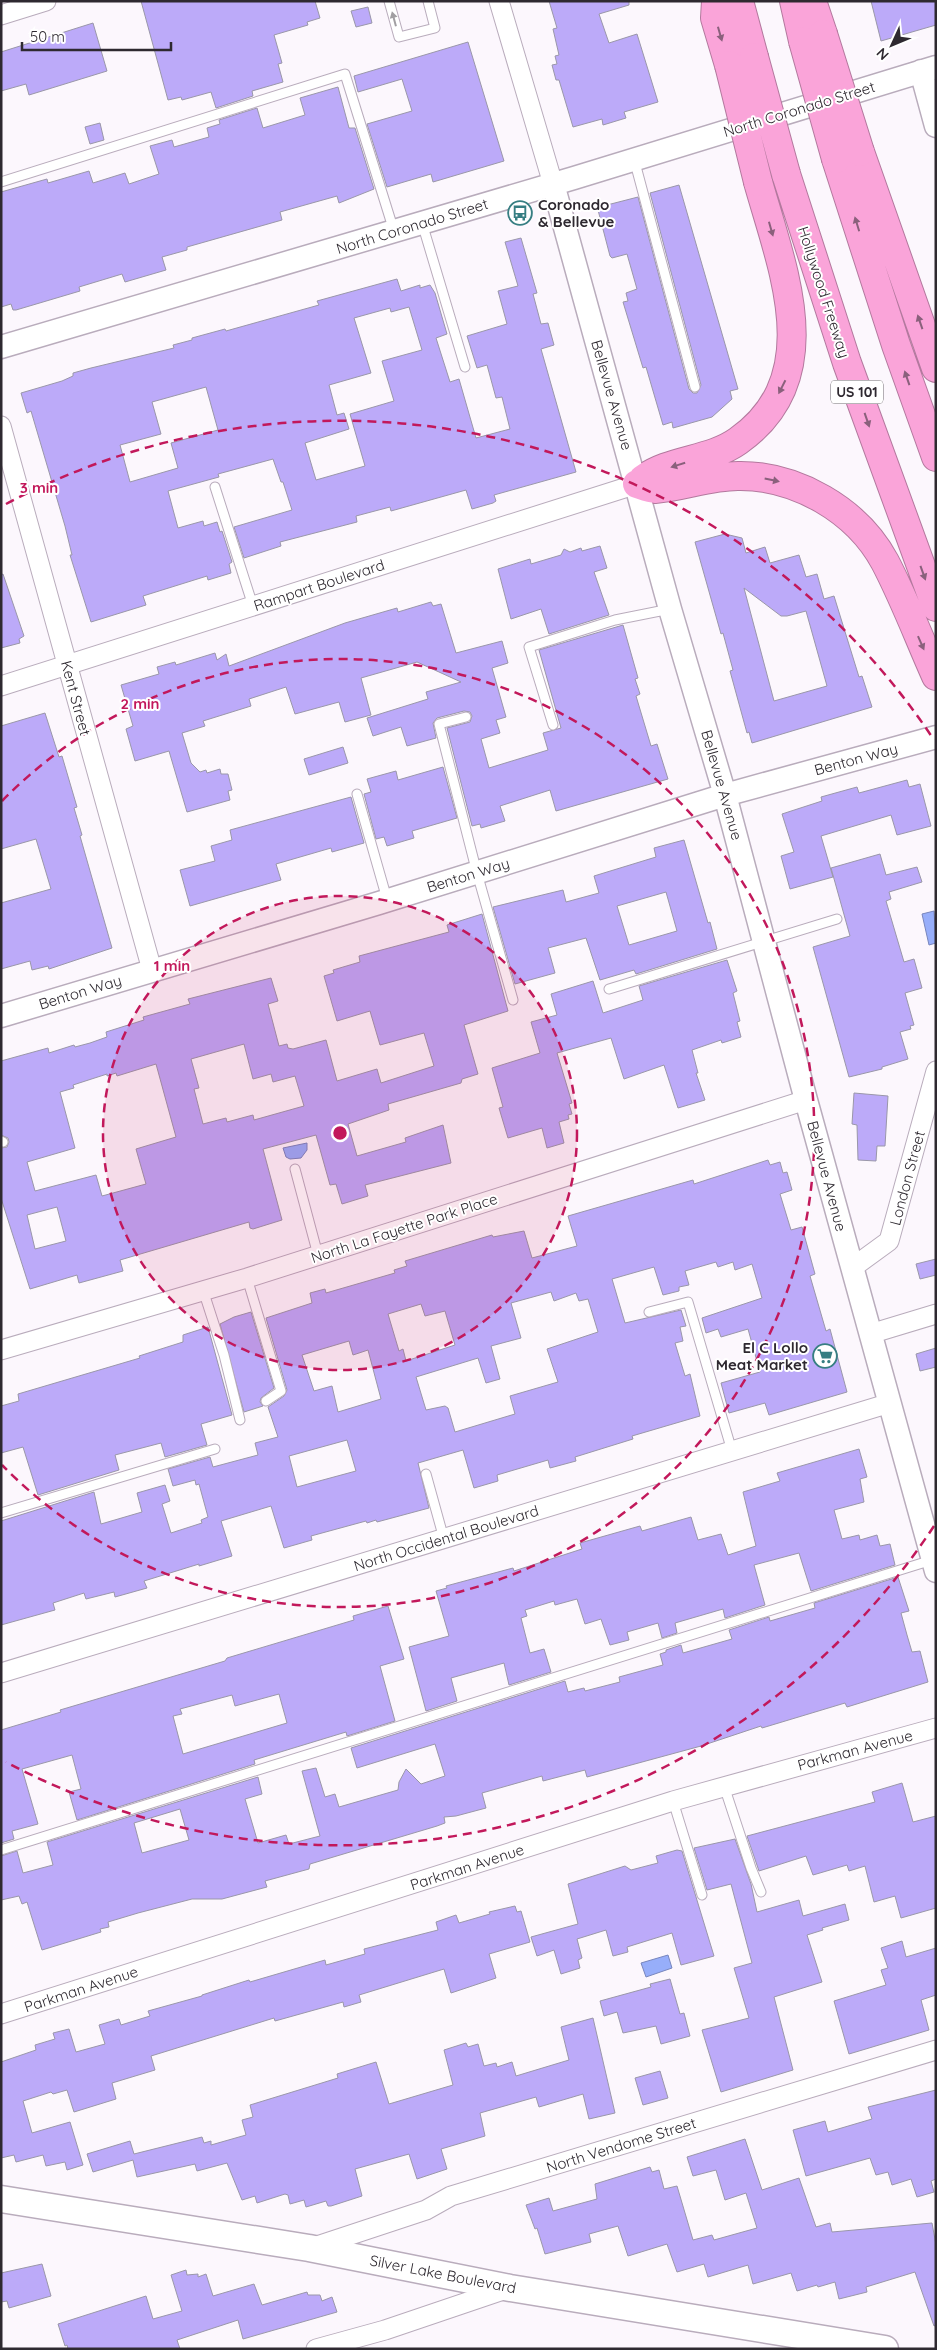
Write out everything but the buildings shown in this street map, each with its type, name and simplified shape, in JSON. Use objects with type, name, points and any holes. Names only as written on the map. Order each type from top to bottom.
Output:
[{"type":"highway","points":[[637,484],[651,473],[701,457],[738,441],[771,407],[789,373],[792,325],[785,279],[758,182],[742,61],[716,18],[716,1]]},
{"type":"highway","name":"Hollywood Freeway","points":[[739,1],[742,61],[786,174],[847,363],[936,606]]},
{"type":"highway","points":[[794,1],[813,38],[848,156],[896,345],[936,457]]},
{"type":"highway","points":[[812,1],[813,38]]},
{"type":"highway","points":[[848,156],[936,368]]},
{"type":"highway","points":[[637,484],[654,489],[724,476],[752,476],[801,488],[824,500],[846,515],[884,560],[936,676]]},
{"type":"main road","name":"Silver Lake Boulevard","points":[[1,2199],[309,2248],[510,2288],[885,2349]]},
{"type":"street","points":[[1,15],[46,1]]},
{"type":"street","name":"Bellevue Avenue","points":[[499,1],[553,184],[670,609],[725,795],[806,1100],[935,1564]]},
{"type":"street","points":[[929,69],[936,126]]},
{"type":"street","name":"North Coronado Street","points":[[1,348],[553,184],[929,69]]},
{"type":"street","name":"Kent Street","points":[[1,426],[152,970]]},
{"type":"street","name":"Rampart Boulevard","points":[[1,686],[637,484]]},
{"type":"street","name":"Benton Way","points":[[1,1016],[477,873],[725,795],[936,737]]},
{"type":"street","name":"London Street","points":[[852,1268],[889,1241],[936,1070]]},
{"type":"street","name":"North La Fayette Park Place","points":[[1,1350],[247,1278],[806,1100]]},
{"type":"street","points":[[870,1334],[936,1314]]},
{"type":"street","name":"North Occidental Boulevard","points":[[1,1673],[890,1403]]},
{"type":"street","name":"Parkman Avenue","points":[[1,2014],[724,1786],[936,1728]]},
{"type":"street","name":"North Vendome Street","points":[[309,2248],[426,2210],[451,2196],[936,2050]]},
{"type":"street","points":[[316,2349],[385,2330],[510,2288]]},
{"type":"lane","points":[[389,1],[398,37],[435,28],[428,1]]},
{"type":"lane","points":[[1,182],[345,74],[394,231]]},
{"type":"lane","points":[[634,159],[695,387]]},
{"type":"lane","points":[[422,223],[464,367]]},
{"type":"lane","points":[[215,487],[253,606]]},
{"type":"lane","points":[[553,724],[529,647],[615,620],[670,609]]},
{"type":"lane","points":[[466,717],[439,724],[477,873],[513,1000]]},
{"type":"lane","points":[[357,794],[388,899]]},
{"type":"lane","points":[[609,989],[837,920]]},
{"type":"lane","points":[[295,1169],[318,1255]]},
{"type":"lane","points":[[247,1278],[281,1390],[266,1401]]},
{"type":"lane","points":[[203,1290],[224,1355],[240,1420]]},
{"type":"lane","points":[[649,1312],[688,1302],[732,1450]]},
{"type":"lane","points":[[1,1513],[215,1449]]},
{"type":"lane","points":[[426,1474],[444,1539]]},
{"type":"lane","points":[[1,1850],[935,1564]]},
{"type":"lane","points":[[724,1786],[751,1868],[762,1892]]},
{"type":"lane","points":[[673,1802],[702,1895]]},
{"type":"water","points":[[934,911],[936,943],[929,945],[922,914]]},
{"type":"water","points":[[307,1143],[307,1150],[301,1158],[290,1159],[286,1157],[283,1148]]},
{"type":"water","points":[[668,1955],[672,1968],[646,1977],[641,1963]]},
{"type":"place","name":"Coronado & Bellevue","points":[[520,213]]},
{"type":"place","name":"El C Lollo Meat Market","points":[[825,1356]]}]
